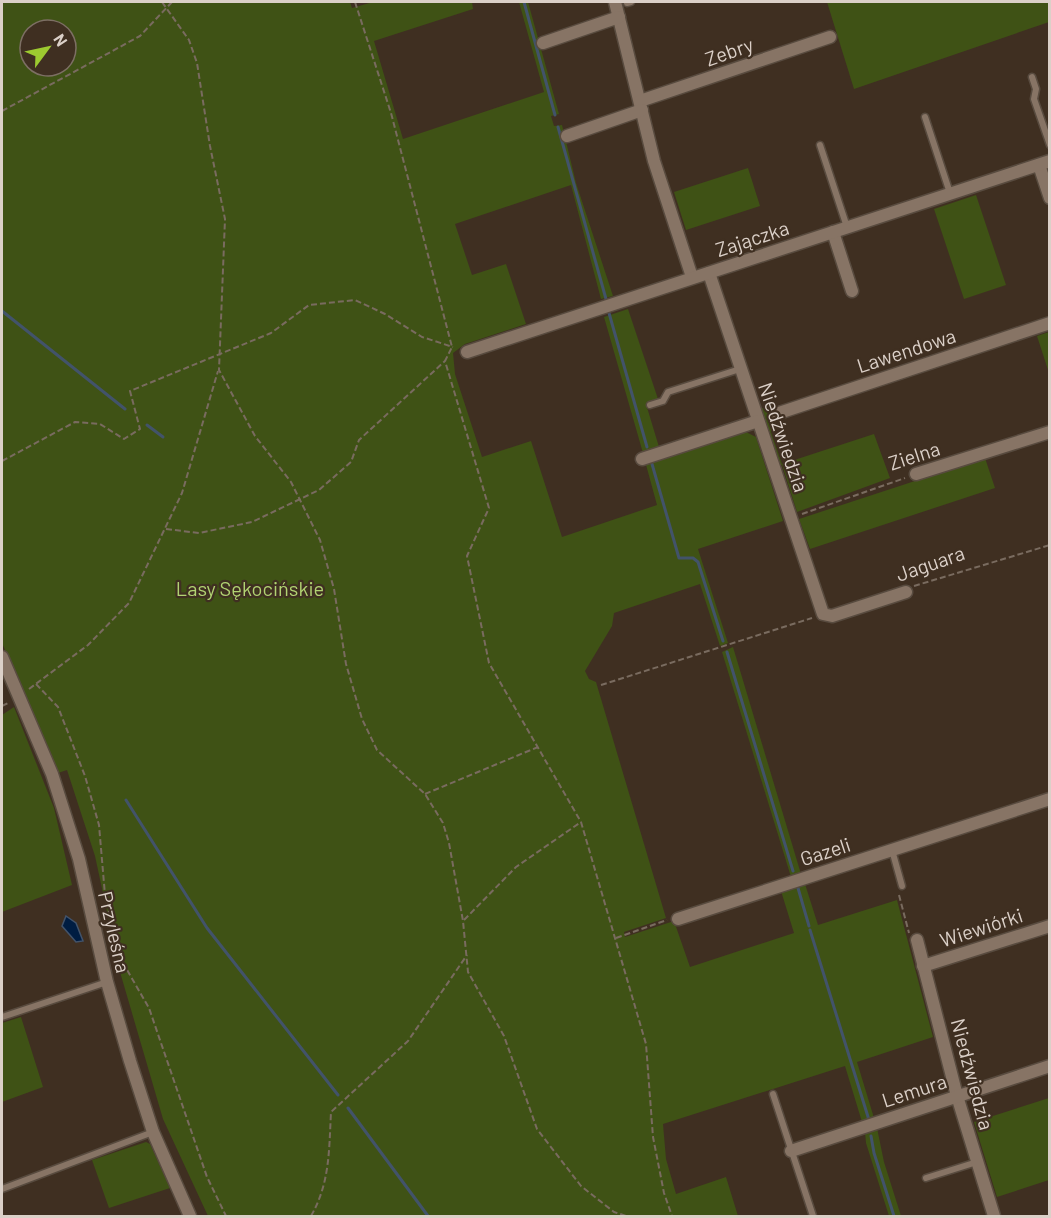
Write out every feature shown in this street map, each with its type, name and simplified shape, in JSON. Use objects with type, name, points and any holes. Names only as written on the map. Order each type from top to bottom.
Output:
[{"type":"street","points":[[624,2],[619,17],[654,161],[692,277]]},
{"type":"street","points":[[543,43],[619,17]]},
{"type":"street","name":"Zebry","points":[[567,136],[641,106],[830,37]]},
{"type":"street","points":[[1044,163],[1050,198]]},
{"type":"street","name":"Zajączka","points":[[468,351],[1044,163]]},
{"type":"street","points":[[833,232],[852,291]]},
{"type":"street","name":"Niedźwiedzia","points":[[708,273],[823,614]]},
{"type":"street","name":"Lawendowa","points":[[776,414],[1050,323]]},
{"type":"street","points":[[642,459],[758,421]]},
{"type":"street","name":"Zielna","points":[[916,474],[1050,432]]},
{"type":"street","name":"Jaguara","points":[[823,614],[832,616],[906,592]]},
{"type":"street","name":"Przyleśna","points":[[2,657],[52,774],[79,859],[107,982],[153,1132],[190,1216]]},
{"type":"street","name":"Gazeli","points":[[678,919],[1050,799]]},
{"type":"street","name":"Wiewiórki","points":[[924,966],[1050,926]]},
{"type":"street","name":"Niedźwiedzia","points":[[917,940],[957,1096],[994,1216]]},
{"type":"street","name":"Lemura","points":[[791,1151],[1050,1066]]},
{"type":"lane","points":[[1032,77],[1036,89],[1034,99],[1050,145]]},
{"type":"lane","points":[[925,117],[950,194]]},
{"type":"lane","points":[[820,145],[847,227]]},
{"type":"lane","points":[[650,405],[663,401],[668,392],[740,369]]},
{"type":"lane","points":[[892,850],[902,886]]},
{"type":"lane","points":[[2,1017],[107,982]]},
{"type":"lane","points":[[773,1094],[813,1216]]},
{"type":"lane","points":[[2,1189],[153,1132]]},
{"type":"lane","points":[[926,1178],[977,1162]]},
{"type":"path","points":[[20,697],[88,645],[129,603],[182,493],[219,370],[225,219],[197,63],[189,40],[162,2]]},
{"type":"path","points":[[2,111],[140,36],[172,2]]},
{"type":"path","points":[[165,528],[199,533],[252,522],[320,490],[351,462],[359,440],[445,361],[452,347],[391,113],[355,2]]},
{"type":"path","points":[[2,461],[75,422],[100,424],[124,439],[140,429],[130,391],[220,352],[271,333],[309,305],[355,300],[385,314],[422,337],[468,351]]},
{"type":"path","points":[[445,361],[489,508],[467,556],[489,663],[581,822],[646,1044],[653,1137],[664,1193],[672,1216]]},
{"type":"path","points":[[219,370],[255,436],[291,482],[320,540],[334,589],[346,664],[362,719],[377,750],[425,794],[443,822],[464,921],[468,972],[504,1036],[537,1129],[581,1186],[614,1212],[626,1216]]},
{"type":"path","name":"Zielna","points":[[791,518],[916,474]]},
{"type":"path","name":"Jaguara","points":[[906,592],[912,587],[1050,545]]},
{"type":"path","points":[[601,685],[823,614]]},
{"type":"path","points":[[36,684],[58,707],[86,776],[99,825],[105,895],[119,956],[149,1008],[207,1177],[226,1216]]},
{"type":"path","points":[[425,794],[538,747]]},
{"type":"path","points":[[464,921],[516,867],[581,822]]},
{"type":"path","points":[[902,886],[898,895],[909,934],[917,940]]},
{"type":"path","points":[[616,938],[677,916],[678,919]]},
{"type":"path","points":[[311,1216],[322,1197],[329,1168],[331,1112],[408,1041],[467,954]]},
{"type":"green space","name":"Lasy Sękocińskie","points":[[2,2],[350,2],[352,8],[373,2],[472,2],[473,9],[374,41],[403,139],[544,92],[519,2],[528,2],[559,114],[551,116],[554,126],[562,125],[576,183],[613,296],[601,299],[571,185],[455,224],[472,275],[506,264],[526,324],[465,344],[453,353],[455,374],[482,457],[531,441],[562,537],[657,505],[645,461],[744,431],[756,437],[783,521],[698,549],[728,643],[720,646],[700,584],[614,613],[612,626],[585,671],[589,679],[596,682],[666,918],[624,932],[625,937],[674,921],[690,967],[794,933],[781,891],[805,884],[818,925],[897,900],[933,1037],[857,1062],[874,1118],[862,1122],[845,1066],[663,1124],[666,1159],[676,1194],[726,1177],[738,1216],[208,1216],[163,1119],[120,972],[95,856],[67,770],[58,773],[2,643]]},
{"type":"green space","points":[[827,2],[1049,2],[1049,22],[854,89]]},
{"type":"green space","points":[[748,168],[760,206],[686,230],[674,192]]},
{"type":"green space","points":[[976,195],[1006,285],[964,299],[934,209]]},
{"type":"green space","points":[[628,309],[658,399],[646,404],[659,447],[643,453],[604,317]]},
{"type":"green space","points":[[1050,332],[1049,373],[1037,336]]},
{"type":"green space","points":[[758,409],[772,410],[776,422],[771,432],[782,464],[874,434],[890,478],[797,512],[782,465],[778,466]]},
{"type":"green space","points":[[985,458],[995,488],[810,549],[799,519]]},
{"type":"green space","points":[[733,647],[801,874],[791,877],[722,652]]},
{"type":"green space","points":[[14,707],[54,808],[72,885],[2,912],[2,715]]},
{"type":"green space","points":[[21,1017],[43,1087],[2,1102],[2,1023]]},
{"type":"green space","points":[[1049,1098],[1049,1180],[997,1197],[974,1122]]},
{"type":"green space","points":[[877,1128],[884,1162],[901,1216],[889,1216],[866,1143],[865,1132]]},
{"type":"green space","points":[[146,1142],[150,1144],[170,1188],[109,1208],[92,1160]]},
{"type":"water","points":[[66,916],[76,923],[83,941],[76,942],[62,926]]},
{"type":"waterway","points":[[524,2],[555,115]]},
{"type":"waterway","points":[[558,127],[606,299]]},
{"type":"waterway","points":[[2,311],[125,409]]},
{"type":"waterway","points":[[609,313],[647,447]]},
{"type":"waterway","points":[[147,425],[163,437]]},
{"type":"waterway","points":[[652,464],[679,558],[693,558],[698,562],[723,641]]},
{"type":"waterway","points":[[727,652],[793,871]]},
{"type":"waterway","points":[[126,800],[207,928],[338,1095]]},
{"type":"waterway","points":[[798,888],[809,926]]},
{"type":"waterway","points":[[810,930],[869,1120]]},
{"type":"waterway","points":[[348,1108],[428,1216]]},
{"type":"waterway","points":[[871,1136],[874,1153],[894,1216]]}]
